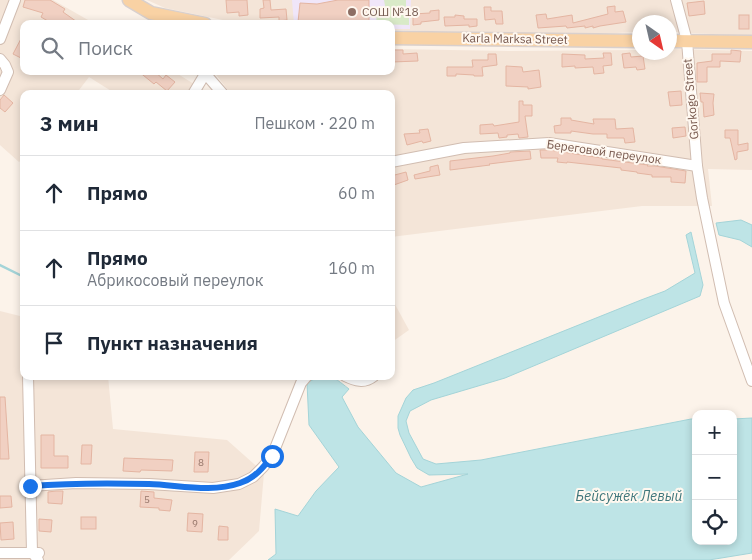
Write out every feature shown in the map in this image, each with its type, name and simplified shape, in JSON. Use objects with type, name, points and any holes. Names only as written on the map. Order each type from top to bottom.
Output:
[{"type":"main road","points":[[129,0],[151,13],[185,20]]},
{"type":"main road","name":"Karla Marksa Street","points":[[395,38],[632,41]]},
{"type":"main road","points":[[677,41],[752,42]]},
{"type":"street","points":[[0,39],[15,0]]},
{"type":"street","name":"Gorkogo Street","points":[[676,0],[686,41],[697,166],[702,198],[724,304],[752,380]]},
{"type":"street","points":[[151,13],[157,20]]},
{"type":"street","points":[[0,59],[6,64],[8,72],[0,90]]},
{"type":"street","points":[[195,90],[202,75]]},
{"type":"street","points":[[207,75],[220,90]]},
{"type":"street","name":"Береговой переулок","points":[[395,161],[464,148],[549,143],[697,166]]},
{"type":"street","points":[[0,553],[37,555],[30,486],[28,380]]},
{"type":"street","points":[[30,486],[76,483],[149,484],[214,488],[239,484],[253,477],[272,456],[304,380]]},
{"type":"street","points":[[355,380],[360,382],[367,380]]},
{"type":"shaded area","points":[[0,0],[53,0],[88,20],[20,20],[20,75],[179,75],[204,90],[110,90],[89,77],[79,90],[20,90],[20,161],[0,145]]},
{"type":"shaded area","points":[[147,0],[752,0],[752,36],[677,32],[677,15],[632,15],[632,32],[572,35],[395,30],[395,20],[223,20],[165,8]]},
{"type":"shaded area","name":"СОШ №18","points":[[292,0],[411,0],[410,29],[395,29],[395,20],[294,20]]},
{"type":"shaded area","points":[[395,49],[632,50],[632,60],[677,60],[677,49],[752,51],[752,170],[708,169],[712,206],[642,206],[395,237],[395,90],[228,90],[216,75],[395,75]]},
{"type":"shaded area","points":[[395,304],[409,330],[395,340]]},
{"type":"shaded area","points":[[0,311],[20,316],[20,380],[108,380],[113,429],[227,440],[264,473],[259,531],[229,560],[0,560]]},
{"type":"green space","points":[[384,0],[406,0],[406,6],[402,11],[409,11],[409,25],[395,25],[395,20],[376,20],[377,12],[386,11]]},
{"type":"water","points":[[741,220],[752,225],[752,247],[740,240],[719,235],[716,223]]},
{"type":"water","name":"Бейсужёк Левый","points":[[691,232],[703,285],[700,296],[505,378],[431,400],[410,411],[406,421],[409,433],[423,459],[436,464],[481,460],[692,419],[692,545],[737,545],[737,419],[752,418],[752,553],[709,560],[268,560],[276,554],[275,509],[298,516],[316,491],[339,467],[309,425],[307,383],[314,380],[338,380],[349,389],[342,397],[358,427],[396,473],[421,487],[468,474],[429,475],[417,468],[398,428],[398,416],[406,398],[413,390],[665,291],[695,273],[686,235]]},
{"type":"building","points":[[25,0],[50,0],[65,9],[63,12],[74,20],[46,20],[41,17],[43,13],[23,7]]},
{"type":"building","points":[[226,0],[247,0],[248,15],[239,16],[239,12],[227,13]]},
{"type":"building","points":[[263,0],[270,0],[271,10],[286,9],[287,20],[279,20],[279,17],[260,18],[260,9],[264,8]]},
{"type":"building","points":[[338,0],[369,0],[369,20],[298,20],[300,3],[317,4]]},
{"type":"building","points":[[704,1],[705,14],[689,16],[687,3]]},
{"type":"building","points":[[615,6],[615,12],[623,11],[626,22],[593,28],[593,26],[567,28],[566,26],[538,28],[536,15],[546,14],[547,19],[572,15],[573,23],[608,14],[607,7]]},
{"type":"building","points":[[484,7],[491,7],[491,11],[502,11],[503,24],[496,24],[495,19],[485,20]]},
{"type":"building","points":[[439,10],[439,20],[413,25],[413,14],[430,13],[430,11]]},
{"type":"building","points":[[455,15],[464,16],[464,19],[477,19],[477,26],[445,26],[444,17],[455,17]]},
{"type":"building","points":[[739,15],[749,15],[749,29],[739,29]]},
{"type":"building","points":[[20,41],[20,58],[13,54]]},
{"type":"building","points":[[395,50],[403,50],[403,54],[417,53],[418,61],[395,62]]},
{"type":"building","points":[[731,50],[741,51],[740,62],[720,61],[720,67],[707,67],[707,82],[697,82],[697,63],[712,61],[712,54],[731,54]]},
{"type":"building","points":[[603,53],[611,53],[612,65],[603,66],[604,73],[594,74],[593,67],[562,67],[562,54],[585,55],[585,59],[604,58]]},
{"type":"building","points":[[630,53],[632,60],[644,60],[645,69],[637,70],[636,67],[624,68],[622,54]]},
{"type":"building","points":[[488,54],[496,54],[497,65],[482,67],[483,76],[456,74],[456,76],[447,76],[447,67],[473,67],[472,60],[488,60]]},
{"type":"building","points":[[506,66],[522,67],[523,72],[539,70],[541,87],[528,89],[528,87],[506,86]]},
{"type":"building","points":[[143,75],[158,75],[163,79],[166,75],[175,82],[168,90],[156,82],[154,84]]},
{"type":"building","points":[[681,91],[682,105],[670,106],[668,92]]},
{"type":"building","points":[[700,93],[714,94],[714,115],[704,117]]},
{"type":"building","points":[[4,95],[13,103],[5,112],[0,108],[0,100]]},
{"type":"building","points":[[519,101],[523,101],[523,105],[532,105],[532,116],[525,116],[528,137],[519,138],[518,134],[499,138],[498,133],[480,134],[480,125],[493,124],[494,126],[519,122]]},
{"type":"building","points":[[561,118],[571,118],[571,120],[594,124],[593,119],[615,119],[616,129],[633,128],[635,142],[625,143],[624,138],[607,138],[607,134],[571,131],[571,133],[555,133],[554,126],[561,125]]},
{"type":"building","points":[[685,127],[686,136],[673,138],[672,128]]},
{"type":"building","points":[[428,129],[431,141],[407,145],[404,134],[420,133],[419,130]]},
{"type":"building","points":[[725,130],[738,130],[738,145],[748,143],[748,150],[737,152],[737,159],[735,160],[730,138],[725,138]]},
{"type":"building","points":[[540,150],[686,171],[685,183],[671,182],[671,177],[652,177],[652,175],[621,170],[621,168],[557,162],[558,158],[541,158]]},
{"type":"building","points":[[530,151],[531,159],[450,170],[450,161]]},
{"type":"building","points":[[438,165],[440,175],[415,179],[414,175],[430,171],[430,167]]},
{"type":"building","points":[[406,172],[408,180],[395,185],[395,175]]},
{"type":"building","points":[[0,397],[5,397],[9,459],[0,459]]},
{"type":"building","points":[[41,435],[54,435],[54,456],[68,456],[68,468],[41,468]]},
{"type":"building","points":[[82,445],[92,445],[91,464],[81,464]]},
{"type":"building","points":[[195,452],[209,452],[208,472],[194,472]]},
{"type":"building","points":[[124,458],[173,460],[172,471],[123,471]]},
{"type":"building","points":[[63,491],[62,504],[48,503],[48,492]]},
{"type":"building","points":[[141,491],[154,492],[154,498],[172,500],[170,511],[159,510],[159,508],[140,507]]},
{"type":"building","points":[[0,496],[11,496],[12,507],[0,508]]},
{"type":"building","points":[[188,513],[203,514],[202,532],[187,531]]},
{"type":"building","points":[[81,517],[96,517],[96,529],[81,529]]},
{"type":"building","points":[[39,519],[52,520],[51,532],[39,531]]},
{"type":"building","points":[[13,522],[14,539],[1,540],[0,523]]},
{"type":"building","points":[[219,526],[228,527],[228,540],[218,540]]},
{"type":"waterway","points":[[0,265],[20,275]]},
{"type":"place","name":"СОШ №18","points":[[352,12]]},
{"type":"route","points":[[30,486],[76,483],[149,484],[214,488],[239,484],[253,477],[272,456]]}]
